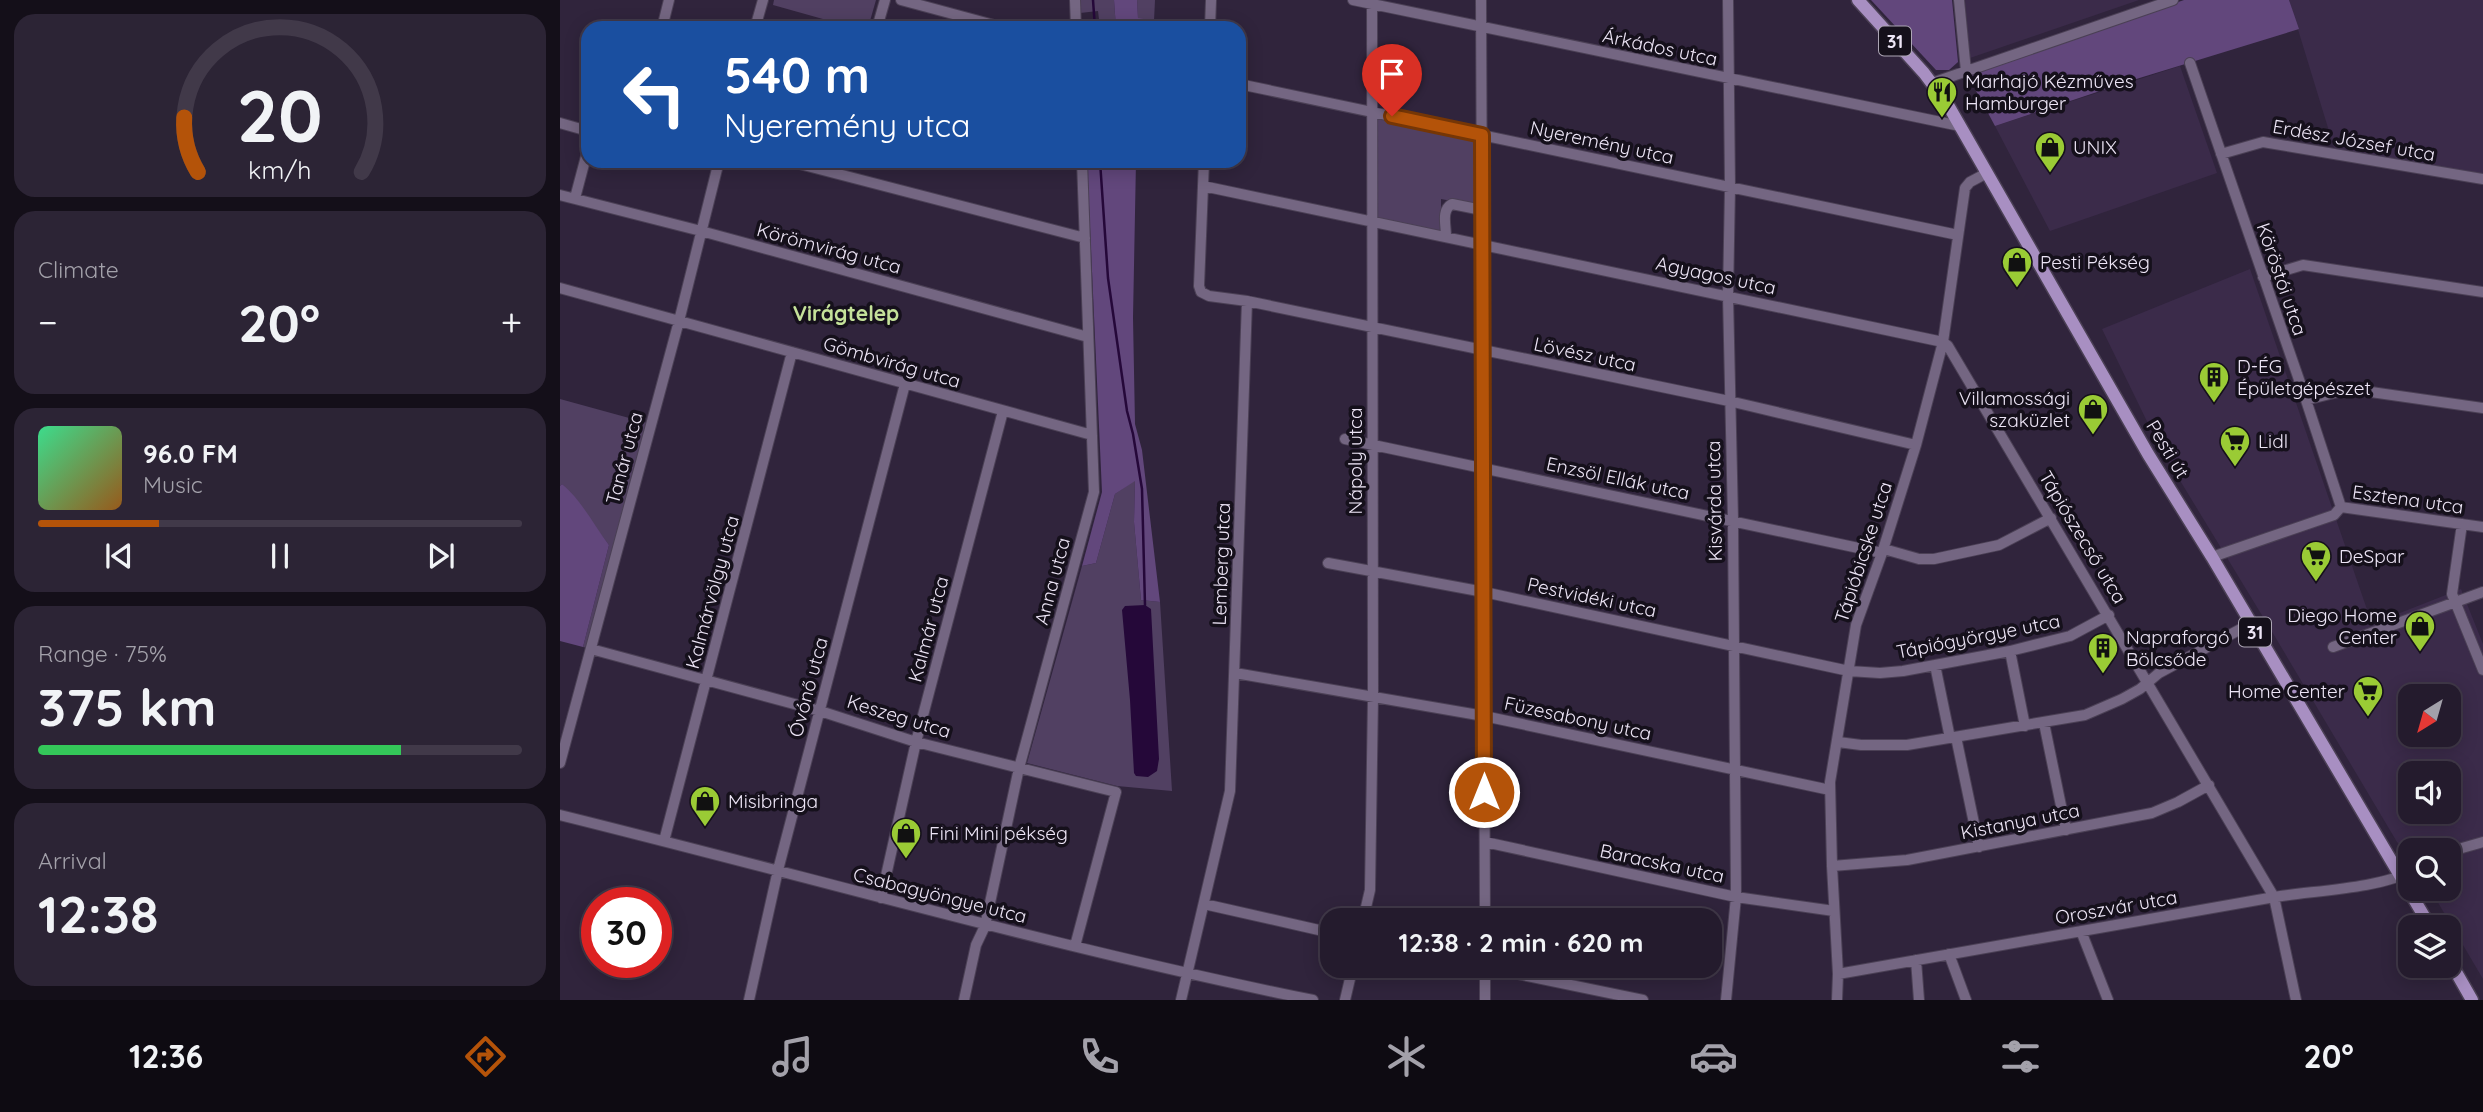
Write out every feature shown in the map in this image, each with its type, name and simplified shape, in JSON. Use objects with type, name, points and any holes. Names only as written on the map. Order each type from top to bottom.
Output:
[{"type":"main road","name":"Pesti út","points":[[1858,0],[1932,83],[1960,127],[2148,454],[2398,863]]},
{"type":"main road","points":[[2459,978],[2472,1000]]},
{"type":"street","points":[[664,21],[669,0]]},
{"type":"street","points":[[757,21],[763,0]]},
{"type":"street","points":[[879,21],[885,0]]},
{"type":"street","points":[[901,0],[979,21]]},
{"type":"street","points":[[1075,0],[1076,21]]},
{"type":"street","points":[[1210,21],[1211,0]]},
{"type":"street","name":"Árkádos utca","points":[[1353,0],[1960,127]]},
{"type":"street","points":[[1481,0],[1485,908]]},
{"type":"street","name":"Kisvárda utca","points":[[1726,1000],[1736,897],[1728,296],[1728,0]]},
{"type":"street","points":[[1959,0],[1966,71]]},
{"type":"street","points":[[1932,83],[2173,0]]},
{"type":"street","name":"Nápoly utca","points":[[1366,908],[1370,890],[1373,697],[1372,2]]},
{"type":"street","name":"Köröstói utca","points":[[2190,63],[2341,507]]},
{"type":"street","name":"Nyeremény utca","points":[[1246,85],[1958,235]]},
{"type":"street","points":[[560,123],[581,129]]},
{"type":"street","name":"Erdész József utca","points":[[2221,154],[2263,142],[2483,179]]},
{"type":"street","points":[[575,198],[583,168]]},
{"type":"street","name":"Tanár utca","points":[[560,763],[679,321],[717,168]]},
{"type":"street","points":[[815,168],[1085,238]]},
{"type":"street","name":"Anna utca","points":[[964,1000],[976,945],[985,926],[1019,768],[1094,492],[1082,168]]},
{"type":"street","points":[[1204,168],[1199,286],[1201,292],[1209,296],[1247,301]]},
{"type":"street","name":"Tápióbicske utca","points":[[1837,1000],[1830,790],[1858,618],[1883,551],[1916,445],[1942,342],[1965,188],[1970,182],[1987,173]]},
{"type":"street","points":[[1203,186],[1451,237],[1445,210],[1448,206],[1452,204],[1482,210]]},
{"type":"street","name":"Körömvirág utca","points":[[560,195],[1088,337]]},
{"type":"street","name":"Agyagos utca","points":[[1451,237],[1942,342]]},
{"type":"street","points":[[2263,277],[2303,265],[2483,292]]},
{"type":"street","name":"Gömbvirág utca","points":[[560,288],[1092,435]]},
{"type":"street","name":"Lövész utca","points":[[1247,301],[1729,401],[1916,445]]},
{"type":"street","name":"Lemberg utca","points":[[1181,1000],[1230,791],[1247,301]]},
{"type":"street","name":"Tápiószecső utca","points":[[1942,342],[1952,351],[2274,897],[2295,1000]]},
{"type":"street","name":"Kalmárvölgy utca","points":[[664,841],[792,352]]},
{"type":"street","name":"Óvónő utca","points":[[749,1000],[778,870],[905,384]]},
{"type":"street","points":[[2306,400],[2350,389],[2483,408]]},
{"type":"street","name":"Kalmár utca","points":[[881,898],[916,742],[1003,411]]},
{"type":"street","name":"Enzsöl Ellák utca","points":[[1345,439],[1919,559],[1934,559],[1990,548],[2051,518]]},
{"type":"street","name":"Esztena utca","points":[[2212,557],[2334,514],[2341,507],[2483,527]]},
{"type":"street","points":[[2462,524],[2452,594],[2483,670]]},
{"type":"street","name":"Pestvidéki utca","points":[[1328,563],[1484,592],[1849,671]]},
{"type":"street","points":[[2333,648],[2483,592]]},
{"type":"street","name":"Tápiógyörgye utca","points":[[1849,671],[1880,673],[2010,650],[2070,636],[2109,615]]},
{"type":"street","points":[[1838,741],[1884,746],[1953,738],[2085,715],[2140,689],[2159,673],[2250,624]]},
{"type":"street","name":"Keszeg utca","points":[[591,649],[820,711],[916,742],[1116,792],[1075,946]]},
{"type":"street","points":[[2010,650],[2025,726]]},
{"type":"street","points":[[1935,665],[1979,847]]},
{"type":"street","name":"Füzesabony utca","points":[[1235,673],[1484,716],[1830,790]]},
{"type":"street","points":[[2044,723],[2066,830]]},
{"type":"street","name":"Kistanya utca","points":[[1832,866],[1907,860],[2151,813],[2209,785]]},
{"type":"street","name":"Csabagyöngye utca","points":[[560,815],[985,926],[1186,974],[1313,1000]]},
{"type":"street","name":"Baracska utca","points":[[1485,842],[1736,897],[1834,911]]},
{"type":"street","points":[[2461,848],[2483,842]]},
{"type":"street","name":"Oroszvár utca","points":[[1838,974],[2398,875]]},
{"type":"street","points":[[1204,904],[1320,930]]},
{"type":"street","points":[[2081,931],[2108,1000]]},
{"type":"street","points":[[1949,954],[1966,1000]]},
{"type":"street","points":[[1916,960],[1919,1000]]},
{"type":"street","points":[[1345,1000],[1350,978]]},
{"type":"street","points":[[1484,978],[1485,1000]]},
{"type":"street","points":[[1539,978],[1643,1000]]},
{"type":"shaded area","points":[[774,0],[876,0],[870,21],[830,21],[773,5]]},
{"type":"shaded area","points":[[1080,0],[1114,0],[1116,21],[1099,21],[1098,11],[1080,13]]},
{"type":"shaded area","points":[[1114,0],[1137,0],[1138,18],[1154,21],[1116,21]]},
{"type":"shaded area","points":[[1137,0],[1155,0],[1154,21],[1138,19]]},
{"type":"shaded area","points":[[1871,0],[1952,0],[1958,62],[1949,70],[1936,70]]},
{"type":"shaded area","points":[[1965,0],[2139,0],[1970,58]]},
{"type":"shaded area","points":[[2184,0],[2289,0],[2299,29],[1995,126],[1968,76]]},
{"type":"shaded area","points":[[2289,0],[2483,0],[2483,179],[2336,154]]},
{"type":"shaded area","points":[[2180,66],[2217,173],[2050,231],[1995,126]]},
{"type":"shaded area","points":[[1378,117],[1473,136],[1478,143],[1478,206],[1441,199],[1441,232],[1377,221]]},
{"type":"shaded area","points":[[1087,168],[1136,168],[1133,318],[1135,424],[1142,450],[1160,602],[1141,600],[1134,522],[1135,481],[1115,494],[1096,563],[1082,566],[1102,492]]},
{"type":"shaded area","points":[[2250,269],[2372,624],[2461,589],[2483,644],[2483,979],[2461,942],[2461,915],[2445,915],[2437,901],[2461,901],[2461,838],[2398,838],[2397,842],[2159,446],[2102,329]]},
{"type":"shaded area","points":[[560,399],[651,424],[591,649],[583,647],[609,545],[562,484],[560,486]]},
{"type":"shaded area","points":[[1135,480],[1134,522],[1141,600],[1160,602],[1172,791],[1117,786],[1027,763],[1082,566],[1096,563],[1115,494]]},
{"type":"shaded area","points":[[562,484],[581,505],[609,545],[583,647],[560,641]]},
{"type":"shaded area","points":[[1145,605],[1151,609],[1159,759],[1157,771],[1148,777],[1136,776],[1134,773],[1122,610],[1125,606]]},
{"type":"waterway","points":[[1093,0],[1094,21]]},
{"type":"waterway","points":[[1100,168],[1108,278],[1127,411],[1142,489],[1145,605]]},
{"type":"place","name":"Marhajó Kézműves Hamburger","points":[[1942,119]]},
{"type":"place","name":"UNIX","points":[[2050,174]]},
{"type":"place","name":"Pesti Pékség","points":[[2017,289]]},
{"type":"place","name":"D-ÉG Épületgépészet","points":[[2214,404]]},
{"type":"place","name":"Villamossági szaküzlet","points":[[2093,436]]},
{"type":"place","name":"Lidl","points":[[2235,468]]},
{"type":"place","name":"DeSpar","points":[[2316,583]]},
{"type":"place","name":"Diego Home Center","points":[[2420,653]]},
{"type":"place","name":"Napraforgó Bölcsőde","points":[[2103,675]]},
{"type":"place","name":"Home Center","points":[[2368,718]]},
{"type":"place","name":"Misibringa","points":[[705,828]]},
{"type":"place","name":"Fini Mini pékség","points":[[906,860]]},
{"type":"district","name":"Virágtelep","points":[[846,313]]},
{"type":"route","points":[[1392,116],[1482,135],[1484,792]]}]
